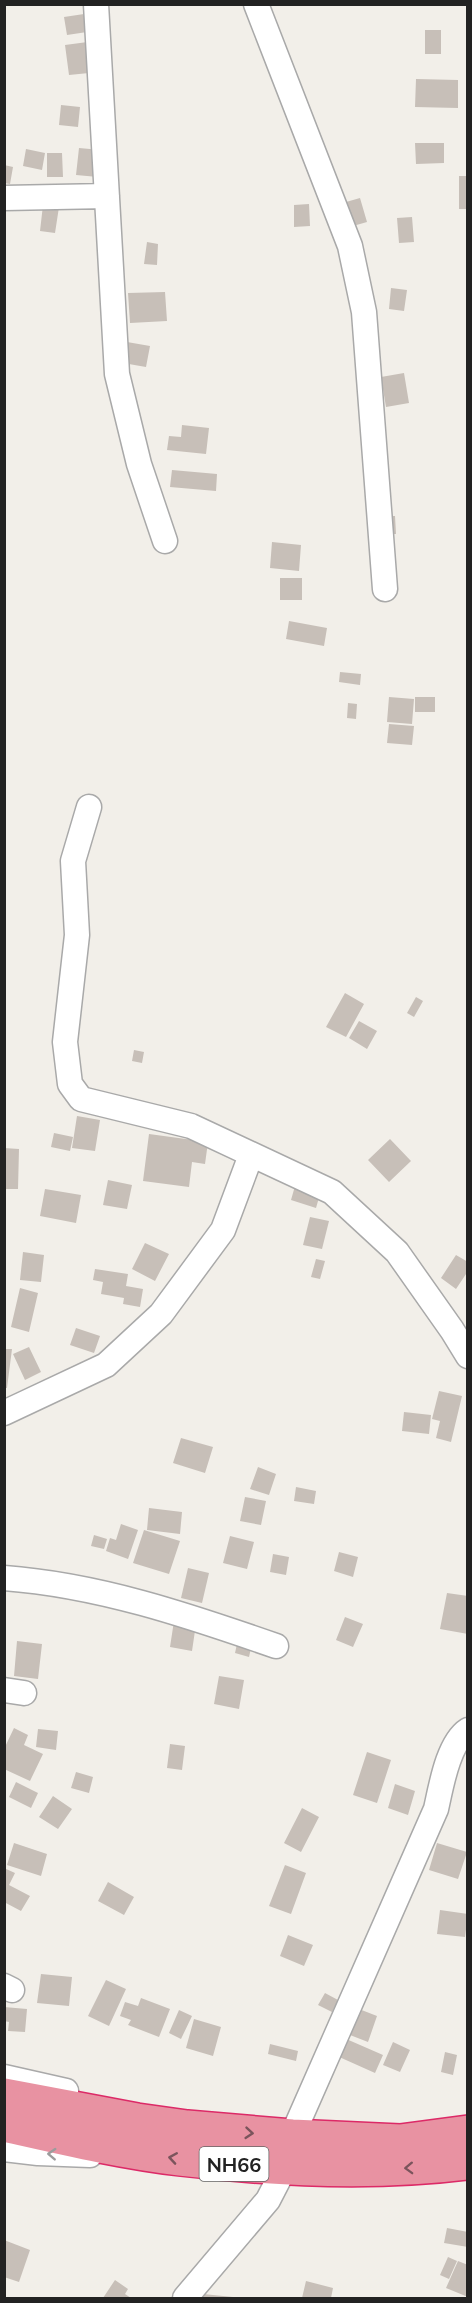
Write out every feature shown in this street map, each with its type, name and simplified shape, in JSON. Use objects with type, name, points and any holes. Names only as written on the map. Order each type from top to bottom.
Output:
[{"type":"highway","name":"NH66","points":[[4,2095],[134,2135],[178,2159],[284,2169],[341,2170],[441,2167],[468,2163]]},
{"type":"highway","name":"NH66","points":[[4,2125],[134,2135],[187,2127],[292,2136],[400,2141],[468,2132]]},
{"type":"street","points":[[96,4],[117,374],[139,464],[165,541]]},
{"type":"street","points":[[256,4],[350,246],[364,312],[385,589]]},
{"type":"street","points":[[4,198],[107,196]]},
{"type":"street","points":[[89,807],[73,861],[77,935],[65,1042],[70,1084],[81,1099],[191,1126],[332,1192],[397,1252],[468,1356]]},
{"type":"street","points":[[4,1413],[106,1365],[161,1314],[223,1230],[251,1155]]},
{"type":"street","points":[[4,1578],[49,1581],[181,1612],[276,1646]]},
{"type":"street","points":[[292,2136],[436,1809],[446,1770],[456,1744],[460,1735],[468,1730]]},
{"type":"street","points":[[4,2077],[95,2098],[134,2135],[83,2156],[4,2149]]},
{"type":"street","points":[[185,2298],[268,2200],[284,2169]]},
{"type":"building","points":[[84,14],[87,32],[67,35],[64,17]]},
{"type":"building","points":[[425,30],[441,30],[441,54],[425,54]]},
{"type":"building","points":[[95,41],[99,72],[69,75],[65,45]]},
{"type":"building","points":[[416,79],[458,80],[458,108],[415,107]]},
{"type":"building","points":[[61,105],[80,107],[78,127],[59,125]]},
{"type":"building","points":[[415,143],[444,143],[444,163],[416,164]]},
{"type":"building","points":[[79,148],[101,150],[98,177],[76,175]]},
{"type":"building","points":[[26,149],[45,153],[42,170],[23,166]]},
{"type":"building","points":[[47,153],[62,153],[63,177],[47,177]]},
{"type":"building","points":[[4,165],[13,167],[10,184],[4,183]]},
{"type":"building","points":[[459,176],[468,176],[468,209],[459,209]]},
{"type":"building","points":[[360,198],[367,222],[346,228],[339,204]]},
{"type":"building","points":[[309,204],[310,226],[294,227],[294,205]]},
{"type":"building","points":[[43,205],[59,207],[55,233],[40,231]]},
{"type":"building","points":[[412,217],[414,242],[399,243],[397,218]]},
{"type":"building","points":[[147,242],[158,244],[157,265],[144,264]]},
{"type":"building","points":[[391,288],[407,290],[404,311],[389,309]]},
{"type":"building","points":[[165,292],[167,321],[130,323],[128,293]]},
{"type":"building","points":[[127,342],[150,346],[146,367],[123,363]]},
{"type":"building","points":[[404,373],[409,403],[386,407],[381,377]]},
{"type":"building","points":[[182,425],[209,428],[206,454],[167,450],[169,436],[181,437]]},
{"type":"building","points":[[172,470],[217,474],[216,491],[170,487]]},
{"type":"building","points":[[386,516],[395,516],[396,534],[386,534]]},
{"type":"building","points":[[272,542],[301,545],[299,571],[270,568]]},
{"type":"building","points":[[280,578],[302,578],[302,600],[280,600]]},
{"type":"building","points":[[289,621],[327,628],[324,646],[286,639]]},
{"type":"building","points":[[340,672],[361,674],[360,685],[339,682]]},
{"type":"building","points":[[389,697],[414,699],[412,724],[387,722]]},
{"type":"building","points":[[415,697],[435,697],[435,712],[415,712]]},
{"type":"building","points":[[348,703],[357,704],[356,719],[347,718]]},
{"type":"building","points":[[389,724],[414,726],[412,745],[387,743]]},
{"type":"building","points":[[345,993],[364,1004],[346,1037],[326,1027]]},
{"type":"building","points":[[416,997],[423,1001],[414,1017],[407,1013]]},
{"type":"building","points":[[359,1021],[377,1031],[367,1049],[349,1038]]},
{"type":"building","points":[[134,1050],[144,1052],[142,1063],[132,1061]]},
{"type":"building","points":[[77,1116],[100,1120],[95,1151],[72,1148]]},
{"type":"building","points":[[54,1133],[73,1137],[70,1151],[51,1147]]},
{"type":"building","points":[[149,1134],[208,1142],[205,1164],[192,1162],[189,1187],[143,1181]]},
{"type":"building","points":[[390,1139],[411,1161],[389,1182],[368,1160]]},
{"type":"building","points":[[4,1148],[19,1149],[18,1189],[4,1189]]},
{"type":"building","points":[[108,1180],[132,1185],[127,1209],[103,1205]]},
{"type":"building","points":[[295,1186],[320,1194],[316,1208],[291,1200]]},
{"type":"building","points":[[45,1189],[81,1195],[76,1223],[40,1216]]},
{"type":"building","points":[[310,1217],[329,1221],[322,1249],[303,1245]]},
{"type":"building","points":[[145,1243],[169,1254],[155,1281],[132,1269]]},
{"type":"building","points":[[23,1252],[44,1255],[41,1282],[20,1280]]},
{"type":"building","points":[[456,1255],[468,1262],[468,1271],[456,1289],[441,1278]]},
{"type":"building","points":[[316,1259],[325,1261],[320,1279],[311,1277]]},
{"type":"building","points":[[95,1269],[128,1274],[126,1286],[143,1289],[140,1307],[123,1304],[124,1298],[101,1294],[103,1282],[93,1280]]},
{"type":"building","points":[[20,1288],[38,1293],[29,1332],[11,1327]]},
{"type":"building","points":[[76,1328],[100,1336],[94,1353],[70,1345]]},
{"type":"building","points":[[29,1347],[41,1372],[25,1380],[13,1354]]},
{"type":"building","points":[[4,1349],[12,1349],[7,1388],[4,1388]]},
{"type":"building","points":[[439,1391],[462,1396],[451,1442],[436,1438],[440,1421],[432,1419]]},
{"type":"building","points":[[404,1412],[431,1415],[429,1434],[402,1431]]},
{"type":"building","points":[[181,1438],[213,1447],[205,1473],[173,1463]]},
{"type":"building","points":[[258,1467],[276,1474],[269,1495],[250,1489]]},
{"type":"building","points":[[296,1487],[316,1491],[314,1504],[294,1501]]},
{"type":"building","points":[[245,1497],[266,1501],[261,1525],[240,1521]]},
{"type":"building","points":[[149,1508],[182,1512],[180,1534],[147,1530]]},
{"type":"building","points":[[121,1524],[138,1530],[128,1559],[106,1551],[110,1538],[116,1540]]},
{"type":"building","points":[[144,1530],[180,1541],[169,1574],[133,1563]]},
{"type":"building","points":[[94,1535],[107,1539],[104,1549],[91,1546]]},
{"type":"building","points":[[230,1536],[254,1542],[247,1569],[223,1563]]},
{"type":"building","points":[[339,1552],[358,1557],[353,1577],[334,1571]]},
{"type":"building","points":[[273,1554],[289,1557],[286,1575],[270,1572]]},
{"type":"building","points":[[188,1568],[209,1573],[202,1603],[181,1598]]},
{"type":"building","points":[[447,1593],[468,1596],[468,1634],[440,1629]]},
{"type":"building","points":[[345,1617],[363,1624],[353,1647],[336,1640]]},
{"type":"building","points":[[174,1621],[196,1624],[192,1651],[170,1647]]},
{"type":"building","points":[[17,1641],[42,1644],[38,1679],[14,1676]]},
{"type":"building","points":[[237,1644],[251,1648],[249,1657],[235,1653]]},
{"type":"building","points":[[219,1676],[244,1680],[239,1709],[214,1704]]},
{"type":"building","points":[[14,1728],[28,1735],[24,1745],[43,1754],[30,1781],[4,1769],[4,1749]]},
{"type":"building","points":[[38,1729],[58,1731],[56,1750],[36,1747]]},
{"type":"building","points":[[170,1744],[185,1746],[182,1770],[167,1768]]},
{"type":"building","points":[[367,1752],[391,1760],[377,1803],[353,1795]]},
{"type":"building","points":[[76,1772],[93,1777],[89,1793],[71,1788]]},
{"type":"building","points":[[16,1782],[38,1793],[31,1808],[9,1797]]},
{"type":"building","points":[[395,1784],[415,1791],[408,1815],[388,1808]]},
{"type":"building","points":[[53,1796],[72,1809],[58,1829],[39,1817]]},
{"type":"building","points":[[302,1808],[319,1817],[301,1852],[284,1843]]},
{"type":"building","points":[[14,1843],[47,1854],[41,1876],[7,1865]]},
{"type":"building","points":[[437,1843],[467,1852],[458,1879],[429,1870]]},
{"type":"building","points":[[285,1865],[306,1873],[291,1914],[269,1906]]},
{"type":"building","points":[[4,1868],[15,1873],[9,1885],[30,1896],[21,1911],[4,1902]]},
{"type":"building","points":[[108,1882],[134,1897],[124,1915],[98,1901]]},
{"type":"building","points":[[440,1910],[468,1914],[465,1937],[437,1934]]},
{"type":"building","points":[[288,1935],[313,1945],[304,1966],[280,1956]]},
{"type":"building","points":[[41,1974],[72,1977],[69,2006],[37,2003]]},
{"type":"building","points":[[106,1980],[126,1989],[109,2026],[88,2016]]},
{"type":"building","points":[[325,1993],[338,2000],[332,2012],[318,2005]]},
{"type":"building","points":[[141,1998],[170,2009],[159,2037],[128,2025],[131,2020],[120,2016],[125,2002],[138,2006]]},
{"type":"building","points":[[4,2007],[27,2009],[25,2032],[8,2031],[9,2022],[4,2021]]},
{"type":"building","points":[[359,2009],[377,2016],[368,2042],[350,2035]]},
{"type":"building","points":[[179,2010],[192,2016],[181,2039],[169,2033]]},
{"type":"building","points":[[194,2019],[221,2027],[213,2056],[186,2048]]},
{"type":"building","points":[[344,2038],[383,2055],[375,2073],[337,2056]]},
{"type":"building","points":[[393,2042],[410,2050],[400,2072],[383,2065]]},
{"type":"building","points":[[270,2044],[298,2051],[296,2061],[268,2054]]},
{"type":"building","points":[[445,2052],[457,2055],[453,2075],[441,2072]]},
{"type":"building","points":[[447,2228],[468,2232],[468,2247],[444,2243]]},
{"type":"building","points":[[4,2240],[30,2250],[19,2282],[4,2277]]},
{"type":"building","points":[[448,2257],[457,2261],[449,2279],[440,2275]]},
{"type":"building","points":[[458,2261],[468,2265],[468,2297],[446,2288]]},
{"type":"building","points":[[115,2280],[128,2289],[125,2294],[131,2298],[103,2298]]},
{"type":"building","points":[[306,2281],[333,2288],[331,2298],[302,2298]]},
{"type":"building","points":[[203,2294],[233,2297],[233,2298],[202,2298]]}]
